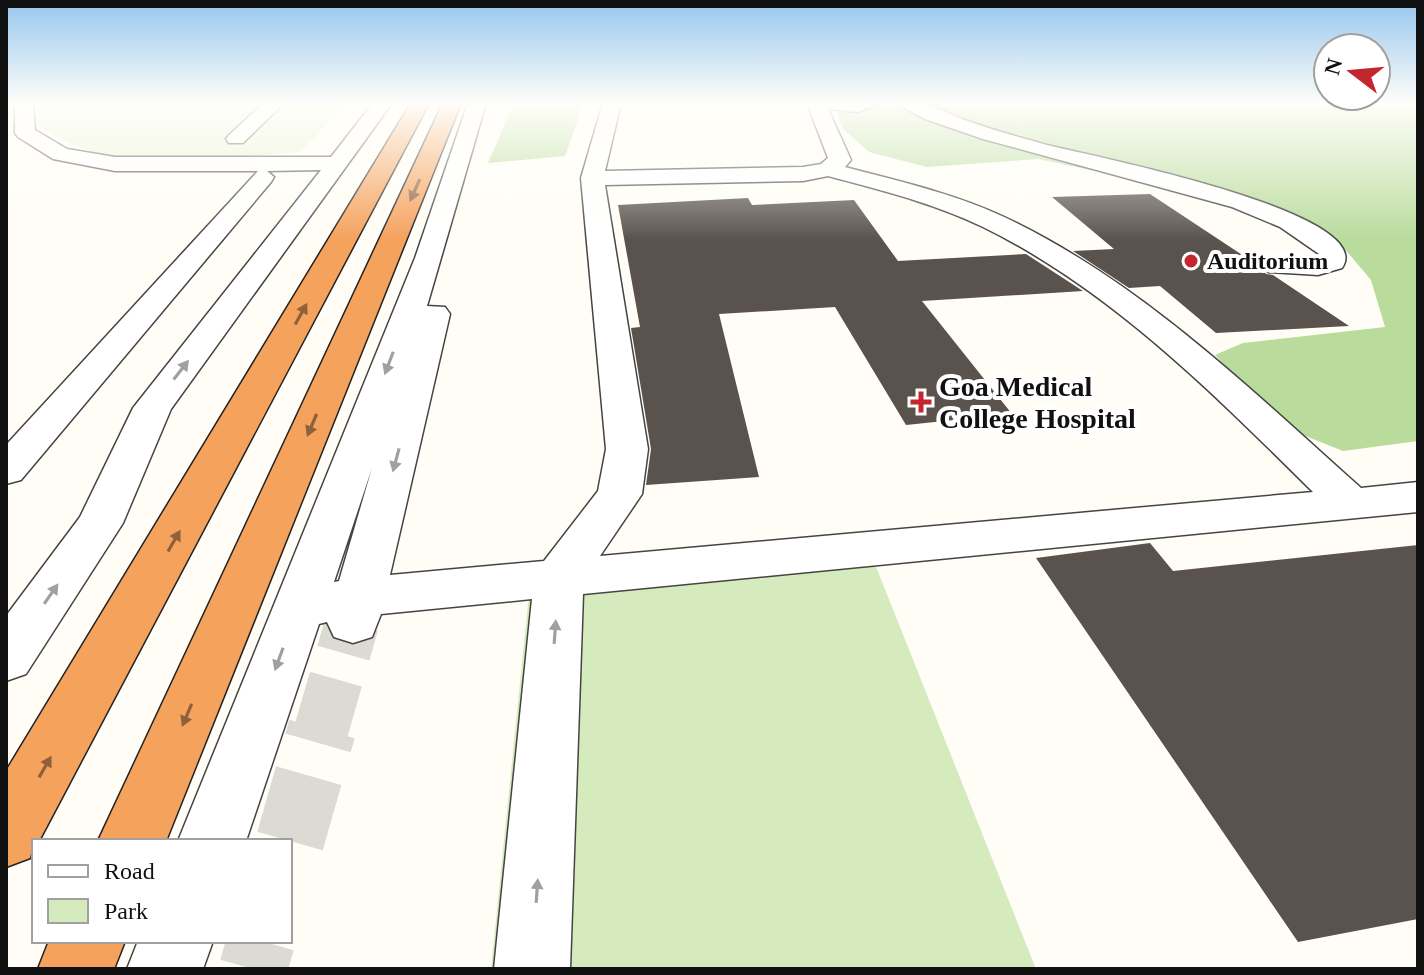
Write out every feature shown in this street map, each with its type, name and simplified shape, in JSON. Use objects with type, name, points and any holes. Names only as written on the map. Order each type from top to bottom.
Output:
[{"type":"highway","points":[[6,834],[394,148]]},
{"type":"highway","points":[[133,839],[432,148]]},
{"type":"highway","points":[[76,969],[87,943]]},
{"type":"street","points":[[8,148],[28,161],[87,175],[181,179],[263,177],[335,169]]},
{"type":"street","points":[[52,148],[61,154],[115,164],[335,169]]},
{"type":"street","points":[[6,658],[100,523],[152,408],[350,148]]},
{"type":"street","points":[[213,839],[438,226],[463,148]]},
{"type":"street","points":[[532,969],[559,577],[620,494],[627,449],[592,178],[600,148]]},
{"type":"street","points":[[592,178],[803,174],[828,169],[840,160],[835,148]]},
{"type":"street","points":[[1045,148],[1241,201],[1288,218],[1314,234],[1333,252],[1332,262],[1318,266],[1278,266]]},
{"type":"street","points":[[828,169],[931,197],[1025,239],[1116,297],[1241,400],[1349,501]]},
{"type":"street","points":[[6,471],[263,177]]},
{"type":"street","points":[[356,610],[452,246],[438,226]]},
{"type":"street","points":[[297,608],[356,610],[559,577],[1349,501],[1418,497]]},
{"type":"street","points":[[165,969],[175,943]]},
{"type":"green space","points":[[85,148],[303,148],[300,152],[199,160],[129,158]]},
{"type":"green space","points":[[494,148],[568,148],[565,156],[488,163]]},
{"type":"green space","points":[[865,148],[1418,148],[1418,441],[1343,451],[1283,427],[1215,355],[1243,343],[1385,327],[1371,280],[1333,235],[1128,178],[1038,159],[927,167]]},
{"type":"green space","points":[[871,554],[1036,969],[491,969],[529,594]]},
{"type":"building","name":"Auditorium","points":[[1150,194],[1262,268],[1266,274],[1273,275],[1349,326],[1216,333],[1160,286],[1129,288],[1073,251],[1114,249],[1052,197]]},
{"type":"building","points":[[748,198],[752,205],[854,200],[898,261],[1026,254],[1083,291],[922,301],[1012,414],[906,425],[835,307],[719,314],[759,477],[646,485],[651,449],[631,328],[640,327],[618,205]]},
{"type":"building","points":[[1150,543],[1173,571],[1418,545],[1418,919],[1298,942],[1036,558]]},
{"type":"tunnel","points":[[321,731],[352,623]]},
{"type":"tunnel","points":[[291,839],[322,729]]},
{"type":"tunnel","points":[[253,969],[260,943]]},
{"type":"place","name":"Auditorium","points":[[1191,261]]},
{"type":"place","name":"Goa Medical College Hospital","points":[[921,402]]}]
